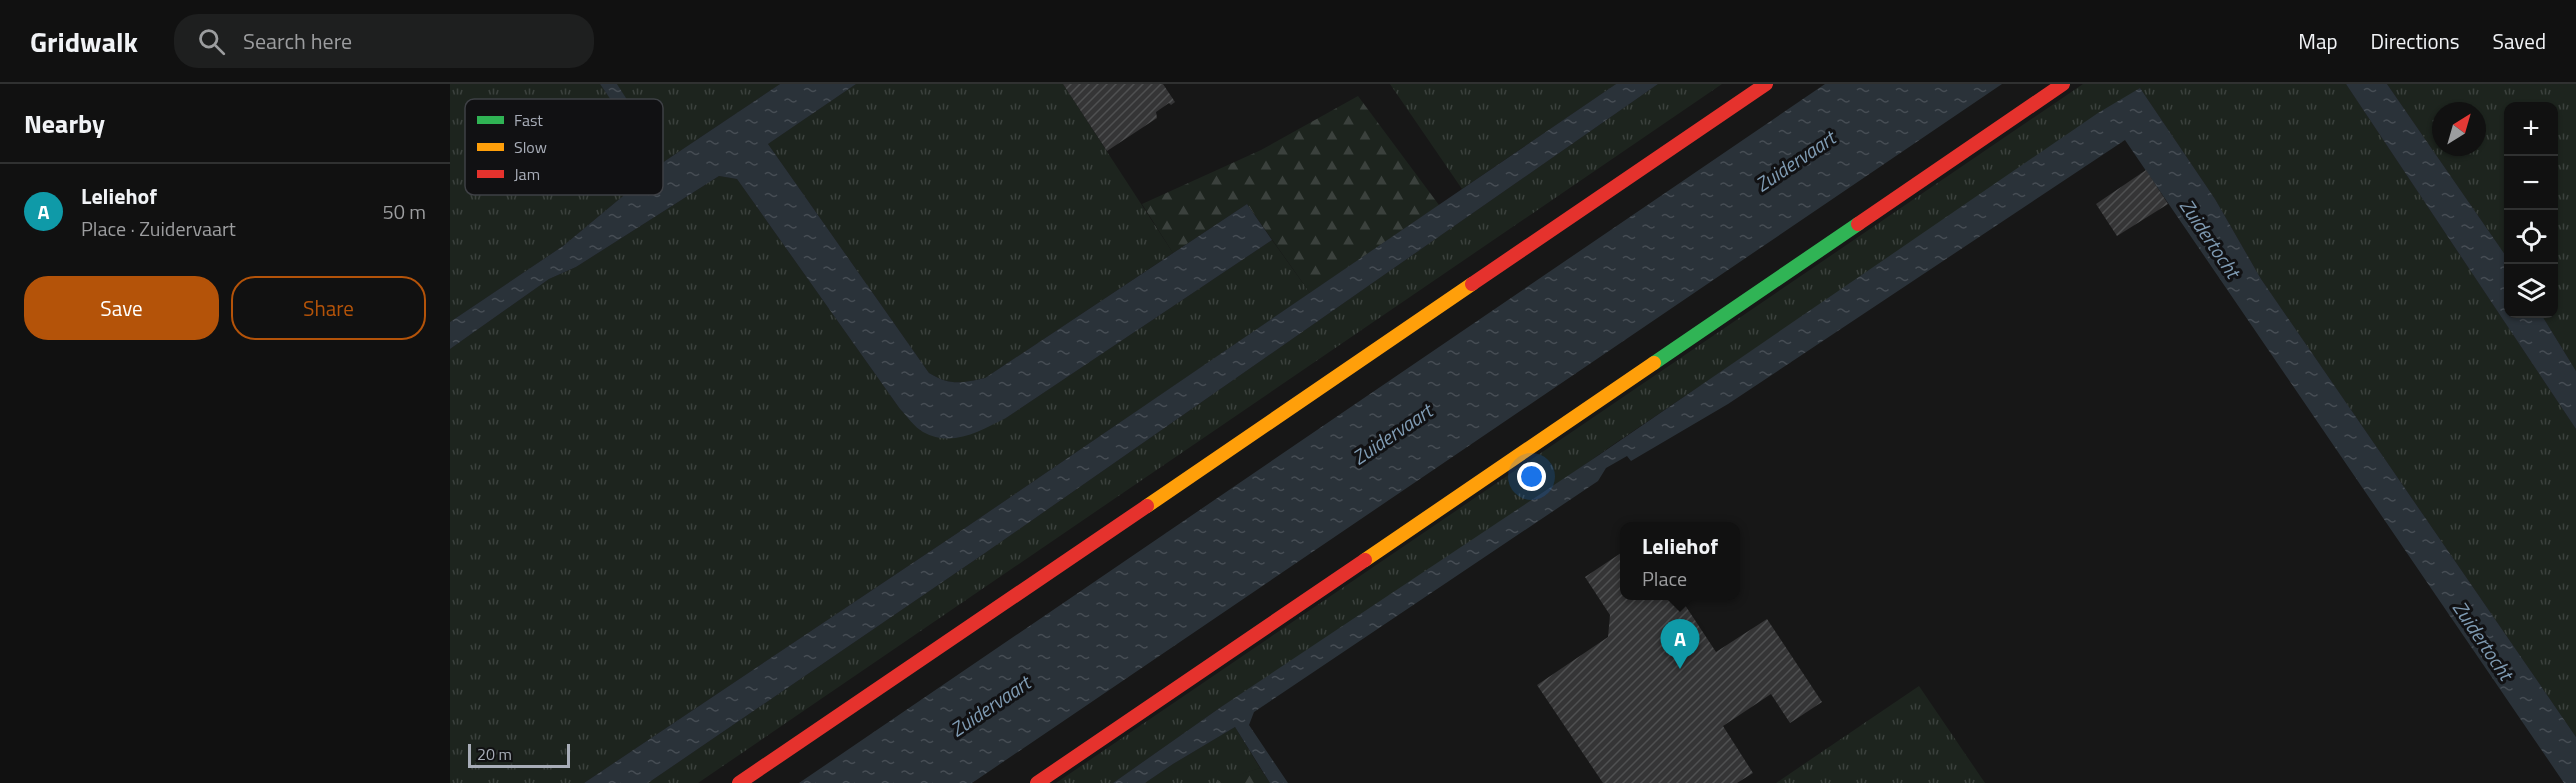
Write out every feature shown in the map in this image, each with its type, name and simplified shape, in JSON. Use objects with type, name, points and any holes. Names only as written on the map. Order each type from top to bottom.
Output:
[{"type":"street","points":[[739,783],[1766,84]]},
{"type":"street","points":[[1037,783],[2063,84]]},
{"type":"green space","points":[[450,84],[600,84],[610,99],[465,99],[465,195],[624,195],[563,246],[450,322]]},
{"type":"green space","points":[[617,84],[780,84],[663,163],[663,99],[626,99]]},
{"type":"green space","points":[[856,84],[1063,84],[1173,253],[985,378],[950,382],[936,377],[929,373],[768,144]]},
{"type":"green space","points":[[1390,84],[1616,84],[1462,189]]},
{"type":"green space","points":[[1658,84],[1722,84],[698,783],[648,783],[985,553]]},
{"type":"green space","points":[[2083,84],[2346,84],[2576,429],[2576,737],[2261,279],[2215,199],[2140,88],[1617,442],[1481,537],[1221,707],[1113,783],[1056,783]]},
{"type":"green space","points":[[2387,84],[2576,84],[2576,371],[2543,318],[2558,318],[2558,102],[2504,102],[2504,253],[2437,156],[2486,156],[2486,102],[2432,102],[2432,149]]},
{"type":"green space","points":[[1358,96],[1439,205],[1310,293],[1247,204],[1173,253],[1142,204],[1261,150]]},
{"type":"green space","points":[[719,176],[737,179],[900,409],[921,431],[1006,418],[1272,240],[1310,293],[968,526],[584,783],[450,783],[450,349],[549,279],[576,267]]},
{"type":"green space","points":[[1919,686],[1985,783],[1776,783]]},
{"type":"green space","points":[[1235,727],[1260,768],[1216,783],[1145,783],[1173,764]]},
{"type":"green space","points":[[1260,768],[1270,783],[1216,783],[1216,782]]},
{"type":"water","points":[[600,84],[617,84],[627,99],[610,99]]},
{"type":"water","points":[[780,84],[856,84],[768,144],[929,373],[950,382],[985,378],[1247,204],[1272,240],[1006,418],[966,436],[955,438],[934,437],[923,432],[900,409],[737,179],[719,176],[576,267],[549,279],[450,349],[450,322],[563,246],[624,195],[663,195],[663,163]]},
{"type":"water","points":[[1616,84],[1658,84],[985,553],[648,783],[584,783],[968,526]]},
{"type":"water","name":"Zuidervaart","points":[[1825,84],[2002,84],[972,783],[799,783]]},
{"type":"water","points":[[2346,84],[2387,84],[2432,149],[2432,156],[2437,156],[2504,253],[2504,318],[2543,318],[2576,371],[2576,429]]},
{"type":"water","name":"Zuidertocht","points":[[2140,88],[2215,199],[2261,279],[2576,737],[2576,783],[2564,783],[2125,140],[1728,404],[1631,461],[1627,456],[1606,468],[1598,481],[1254,712],[1249,725],[1288,783],[1270,783],[1235,727],[1145,783],[1113,783],[1221,707],[1599,455],[2098,113]]},
{"type":"building","points":[[1063,84],[1163,84],[1175,102],[1171,105],[1169,103],[1156,112],[1157,118],[1107,151]]},
{"type":"building","points":[[2146,170],[2168,204],[2117,236],[2096,204]]},
{"type":"building","points":[[1620,554],[1620,600],[1682,600],[1716,652],[1767,619],[1822,702],[1790,723],[1771,694],[1723,726],[1753,773],[1737,783],[1603,783],[1537,685],[1608,637],[1610,615],[1585,577]]},
{"type":"traffic: fast","points":[[1654,363],[1858,224]]},
{"type":"traffic: slow","points":[[1147,506],[1472,284]]},
{"type":"traffic: slow","points":[[1365,560],[1654,363]]},
{"type":"traffic: jam","points":[[1472,284],[1766,84]]},
{"type":"traffic: jam","points":[[1858,224],[2063,84]]},
{"type":"traffic: jam","points":[[739,783],[1147,506]]},
{"type":"traffic: jam","points":[[1037,783],[1365,560]]},
{"type":"place","name":"Leliehof","points":[[1680,669]]}]
